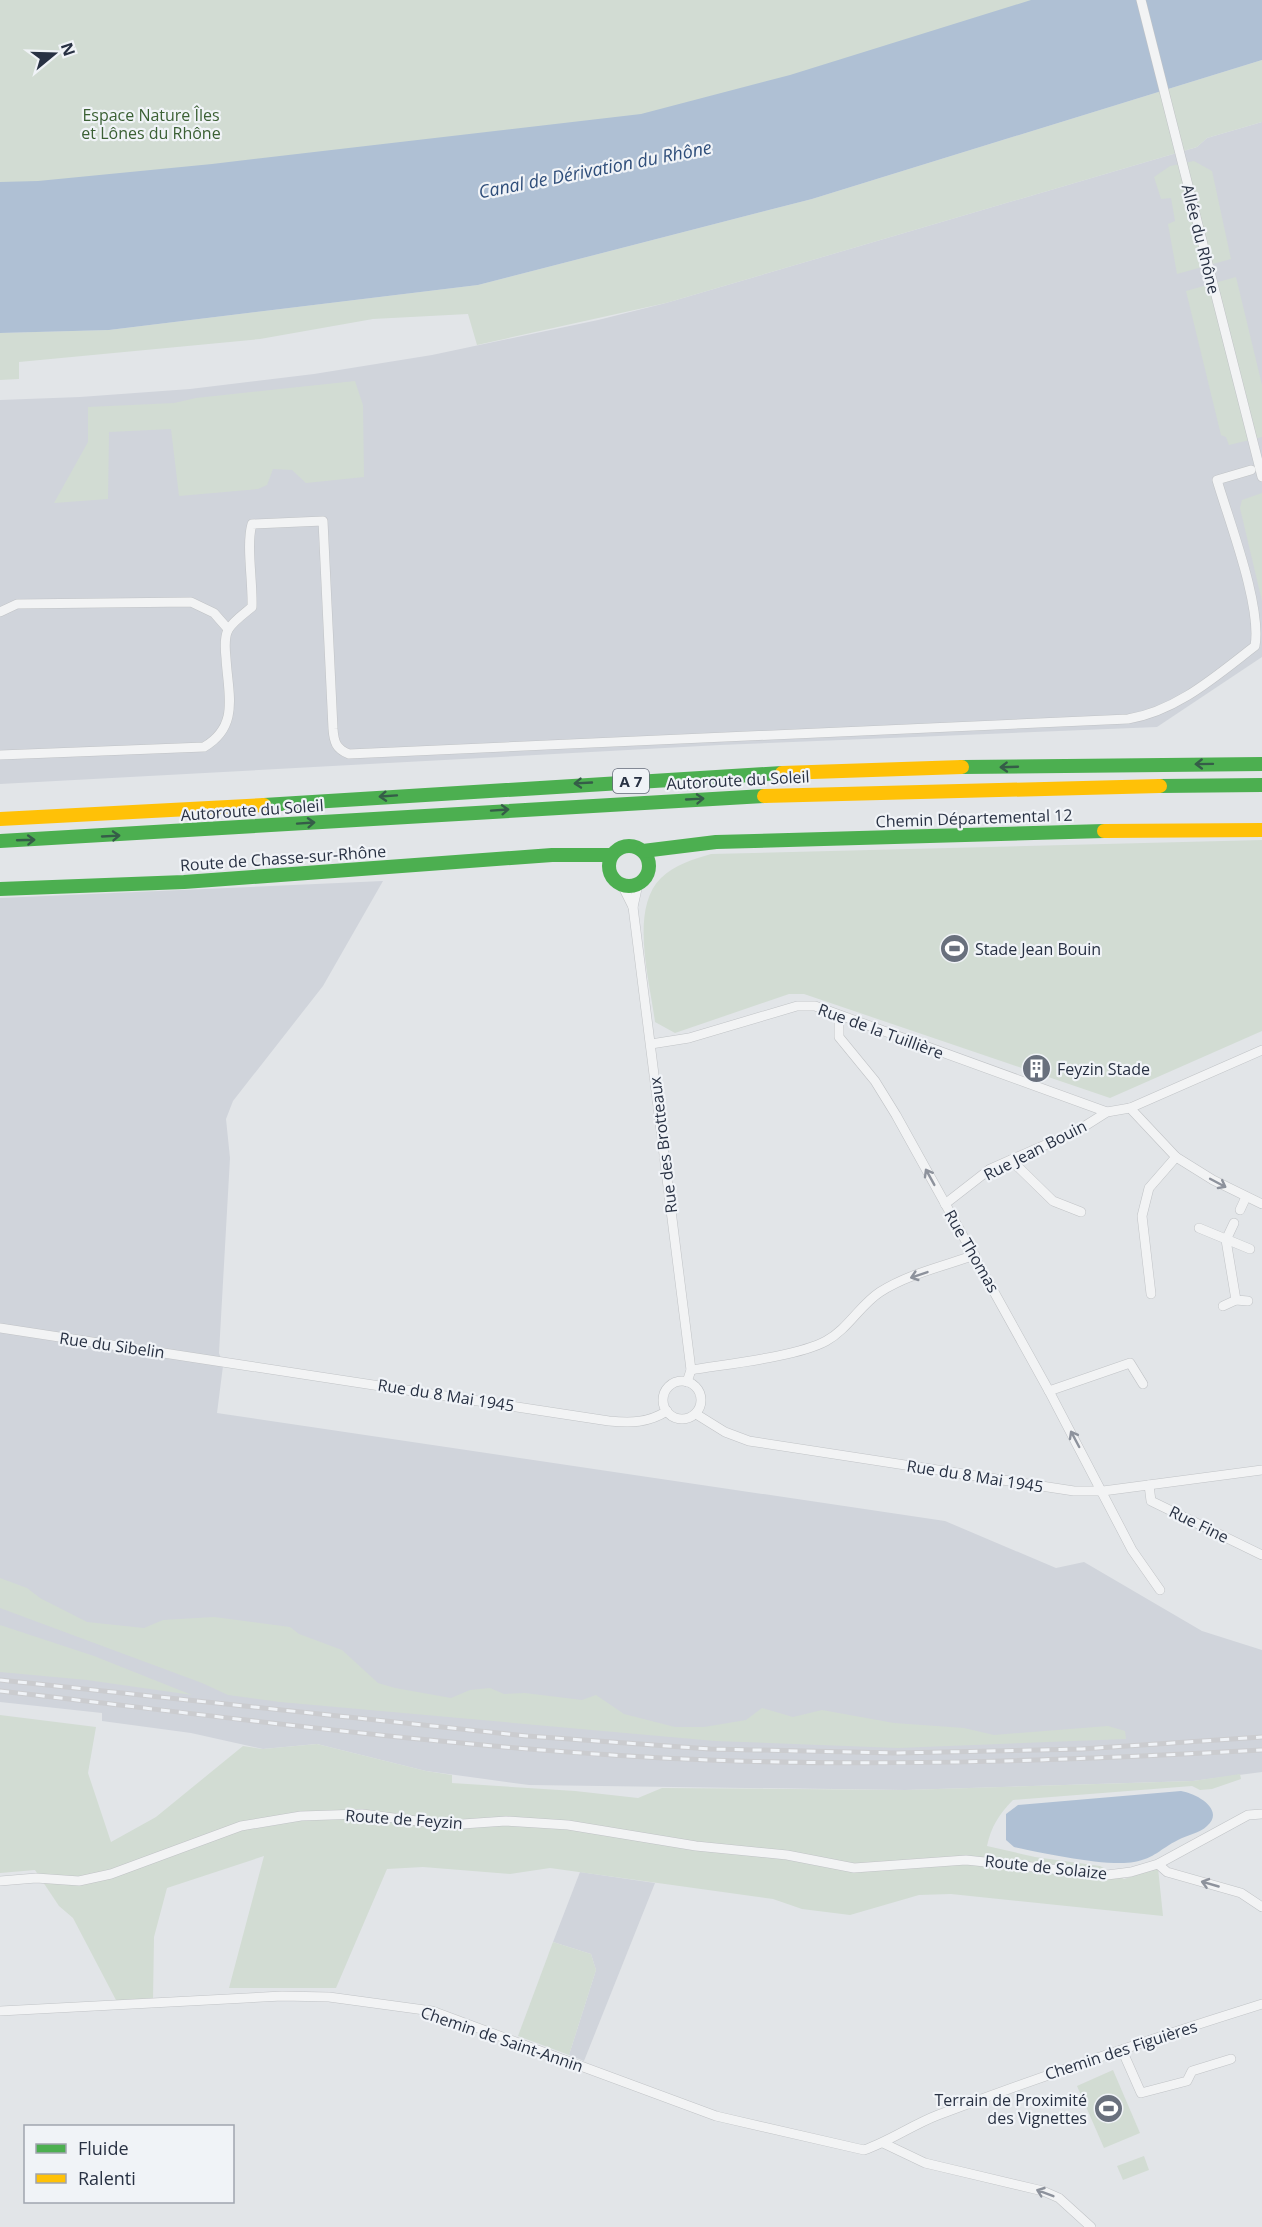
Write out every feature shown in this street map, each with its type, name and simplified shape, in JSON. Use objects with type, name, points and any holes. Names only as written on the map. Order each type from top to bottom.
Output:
[{"type":"main road","name":"Autoroute du Soleil","points":[[0,819],[147,813],[573,783],[806,772],[1262,764]]},
{"type":"main road","name":"Autoroute du Soleil","points":[[0,841],[147,834],[591,804],[806,794],[1262,785]]},
{"type":"main road","name":"Chemin Départemental 12","points":[[643,851],[716,842],[1045,832],[1262,830]]},
{"type":"main road","points":[[626,845],[643,851],[649,862],[649,869],[638,884],[622,885],[616,882],[609,871],[611,855],[626,845]]},
{"type":"main road","name":"Chemin Départemental 12","points":[[649,869],[688,846]]},
{"type":"main road","name":"Route de Chasse-sur-Rhône","points":[[0,889],[184,882],[567,855],[611,855]]},
{"type":"main road","name":"Route de Chasse-sur-Rhône","points":[[567,855],[609,871]]},
{"type":"street","name":"Allée du Rhône","points":[[1141,0],[1262,477]]},
{"type":"street","points":[[0,755],[204,747],[219,738],[227,726],[229,704],[225,646],[228,629],[252,607],[253,580],[249,533],[252,524],[323,521],[333,735],[340,751],[349,754],[1128,719],[1151,715],[1186,696],[1255,646],[1257,634],[1253,604],[1217,480],[1251,470]]},
{"type":"street","points":[[0,612],[17,604],[191,602],[213,613],[228,629]]},
{"type":"street","name":"Rue des Brotteaux","points":[[633,907],[638,884]]},
{"type":"street","name":"Rue des Brotteaux","points":[[622,885],[633,907],[651,1044],[691,1370],[687,1382]]},
{"type":"street","name":"Rue de la Tuillière","points":[[651,1044],[689,1038],[797,1006],[815,1006],[839,1017],[1107,1112]]},
{"type":"street","name":"Rue Thomas","points":[[839,1017],[839,1037],[875,1081],[975,1255],[1103,1491],[1132,1550],[1160,1590]]},
{"type":"street","name":"Rue Jean Bouin","points":[[945,1204],[990,1168],[1077,1131],[1107,1112],[1130,1108],[1262,1050]]},
{"type":"street","points":[[1130,1108],[1176,1157],[1213,1180],[1262,1204]]},
{"type":"street","points":[[1151,1294],[1142,1216],[1149,1188],[1176,1157]]},
{"type":"street","points":[[1011,1160],[1053,1201],[1081,1212]]},
{"type":"street","points":[[1240,1210],[1246,1197]]},
{"type":"street","points":[[1234,1223],[1226,1240],[1236,1300]]},
{"type":"street","points":[[1199,1228],[1250,1249]]},
{"type":"street","points":[[691,1370],[825,1342],[840,1331],[879,1292],[901,1281],[975,1255]]},
{"type":"street","points":[[1223,1306],[1236,1300],[1248,1301]]},
{"type":"street","name":"Rue du Sibelin","points":[[0,1328],[223,1361]]},
{"type":"street","name":"Rue du 8 Mai 1945","points":[[223,1361],[609,1421],[648,1420],[667,1411]]},
{"type":"street","points":[[1049,1391],[1130,1363],[1143,1384]]},
{"type":"street","points":[[687,1382],[696,1388],[701,1398],[696,1414],[681,1419],[667,1411],[664,1399],[668,1389],[676,1383],[687,1382]]},
{"type":"street","name":"Rue du 8 Mai 1945","points":[[696,1414],[725,1432],[749,1441],[1074,1491],[1103,1491],[1262,1470]]},
{"type":"street","name":"Rue Fine","points":[[1149,1485],[1151,1501],[1262,1555]]},
{"type":"street","name":"Route de Feyzin","points":[[0,1881],[36,1878],[79,1881],[111,1874],[240,1826],[331,1814],[390,1816],[448,1825],[530,1821],[696,1846],[787,1854],[816,1862]]},
{"type":"street","name":"Route de Solaize","points":[[816,1862],[854,1868],[966,1860],[1097,1875],[1126,1873],[1158,1864],[1248,1815],[1262,1814]]},
{"type":"street","points":[[1158,1864],[1167,1872],[1241,1893],[1262,1906]]},
{"type":"street","name":"Chemin de Saint-Annin","points":[[0,2011],[282,1996],[329,1997],[432,2011],[716,2116],[864,2150],[883,2143]]},
{"type":"street","name":"Chemin des Figuières","points":[[883,2143],[926,2120],[1052,2073],[1262,2004]]},
{"type":"street","points":[[1122,2050],[1141,2093],[1187,2081],[1192,2072],[1231,2060]]},
{"type":"street","points":[[883,2143],[925,2163],[1043,2191],[1059,2198],[1091,2227]]},
{"type":"shaded area","points":[[1262,122],[1262,657],[1157,727],[720,745],[0,784],[0,400],[190,389],[314,374],[432,355],[598,320],[666,303],[1197,147],[1207,138]]},
{"type":"shaded area","points":[[383,881],[323,986],[233,1101],[226,1119],[230,1158],[219,1353],[223,1366],[217,1413],[945,1521],[1056,1568],[1084,1562],[1202,1631],[1262,1650],[1262,1772],[1193,1781],[905,1790],[529,1785],[426,1771],[317,1744],[263,1749],[191,1733],[102,1721],[102,1713],[0,1702],[0,898]]},
{"type":"shaded area","points":[[580,1872],[655,1883],[584,2061],[569,2055],[596,1970],[591,1954],[553,1942]]},
{"type":"green space","name":"Espace Nature Îles et Lônes du Rhône","points":[[0,0],[1243,0],[0,244]]},
{"type":"green space","points":[[1262,60],[1262,122],[1207,138],[1197,147],[666,303],[477,345],[468,314],[373,319],[260,339],[19,362],[19,379],[0,380],[0,333],[109,330],[478,285],[812,199]]},
{"type":"green space","points":[[1194,161],[1212,171],[1231,259],[1177,274],[1168,224],[1175,221],[1171,198],[1161,199],[1154,177],[1170,166]]},
{"type":"green space","points":[[1236,277],[1262,385],[1262,437],[1229,445],[1226,437],[1221,435],[1186,291]]},
{"type":"green space","points":[[355,381],[363,405],[364,477],[306,483],[292,470],[273,469],[267,485],[258,489],[179,496],[171,429],[109,432],[108,499],[54,503],[88,442],[88,407],[174,403],[196,398]]},
{"type":"green space","points":[[1262,493],[1262,601],[1240,508],[1242,500]]},
{"type":"green space","name":"Stade Jean Bouin","points":[[1262,840],[1262,1031],[1110,1098],[804,994],[789,994],[675,1033],[655,1022],[644,947],[646,908],[651,891],[666,873],[691,860],[711,854]]},
{"type":"green space","points":[[0,1578],[27,1588],[40,1598],[87,1622],[144,1628],[163,1620],[214,1617],[290,1627],[299,1634],[342,1650],[378,1683],[451,1698],[470,1690],[490,1688],[504,1694],[525,1693],[582,1700],[596,1695],[624,1714],[675,1727],[704,1727],[746,1720],[762,1708],[793,1717],[822,1710],[894,1723],[964,1728],[994,1735],[1108,1726],[1125,1731],[1126,1739],[898,1748],[715,1741],[280,1702],[228,1695],[202,1683],[0,1608]]},
{"type":"green space","points":[[0,1625],[94,1656],[192,1695],[87,1680],[0,1672]]},
{"type":"green space","points":[[0,1715],[96,1727],[88,1773],[111,1842],[156,1817],[243,1746],[263,1749],[317,1744],[426,1771],[452,1775],[452,1783],[575,1791],[638,1798],[662,1788],[905,1790],[1193,1781],[1240,1774],[1241,1779],[1212,1789],[1200,1790],[1192,1786],[1013,1800],[996,1821],[987,1846],[1035,1857],[1100,1866],[1124,1879],[1158,1868],[1163,1916],[951,1894],[919,1895],[850,1915],[802,1909],[773,1899],[550,1868],[510,1874],[423,1867],[387,1869],[336,1988],[229,1988],[264,1856],[167,1888],[154,1937],[153,2000],[117,2002],[73,1918],[59,1906],[35,1870],[0,1873]]},
{"type":"green space","points":[[553,1942],[591,1954],[596,1970],[569,2055],[518,2036]]},
{"type":"green space","name":"Terrain de Proximité des Vignettes","points":[[1113,2070],[1140,2133],[1104,2148],[1077,2086]]},
{"type":"green space","points":[[1144,2156],[1149,2170],[1123,2180],[1117,2166]]},
{"type":"water","name":"Canal de Dérivation du Rhône","points":[[1031,0],[1262,0],[1262,60],[812,199],[478,285],[109,330],[0,333],[0,182],[38,181],[212,164],[641,114],[790,75]]},
{"type":"water","points":[[1181,1791],[1194,1795],[1206,1803],[1211,1808],[1212,1820],[1201,1830],[1178,1840],[1152,1856],[1134,1862],[1108,1863],[1075,1859],[1014,1847],[1006,1840],[1006,1814],[1018,1805]]},
{"type":"railway","points":[[0,1680],[527,1736],[710,1749],[896,1753],[1082,1749],[1262,1737]]},
{"type":"railway","points":[[0,1691],[443,1741],[620,1756],[778,1762],[917,1763],[1262,1750]]},
{"type":"traffic: fast","points":[[962,767],[1262,764]]},
{"type":"traffic: fast","points":[[264,805],[782,773]]},
{"type":"traffic: fast","points":[[1160,786],[1262,785]]},
{"type":"traffic: fast","points":[[0,841],[764,796]]},
{"type":"traffic: fast","points":[[643,851],[716,842],[1104,831]]},
{"type":"traffic: fast","points":[[629,846],[637,847],[643,852],[648,858],[649,866],[648,874],[643,880],[637,885],[629,886],[621,885],[615,880],[610,874],[609,866],[610,858],[615,852],[621,847],[629,846]]},
{"type":"traffic: fast","points":[[0,889],[184,882],[552,855],[611,855]]},
{"type":"traffic: slow","points":[[782,773],[962,767]]},
{"type":"traffic: slow","points":[[764,796],[1160,786]]},
{"type":"traffic: slow","points":[[0,819],[264,805]]},
{"type":"traffic: slow","points":[[1104,831],[1262,830]]},
{"type":"place","name":"Stade Jean Bouin","points":[[954,949]]},
{"type":"place","name":"Feyzin Stade","points":[[1036,1069]]},
{"type":"place","name":"Terrain de Proximité des Vignettes","points":[[1108,2109]]}]
